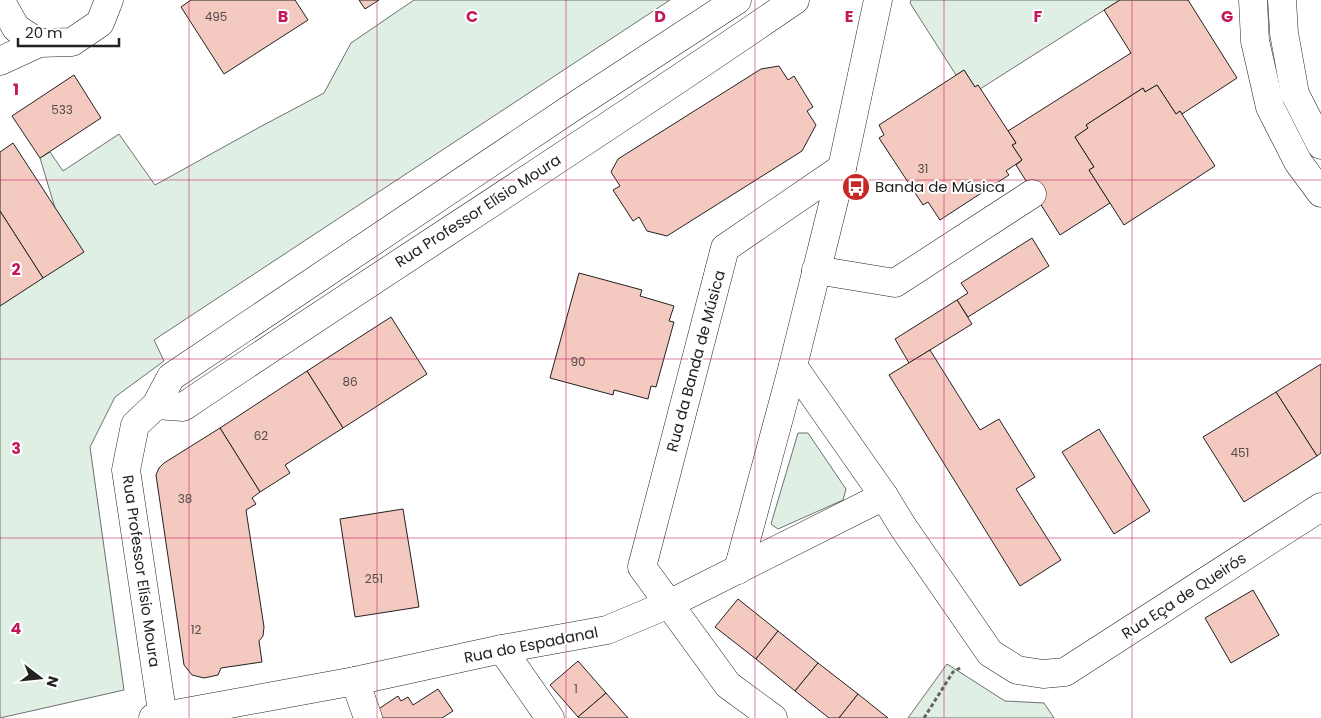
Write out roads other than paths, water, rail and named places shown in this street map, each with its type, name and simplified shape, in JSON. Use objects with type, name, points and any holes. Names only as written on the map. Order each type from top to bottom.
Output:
[{"type":"street","points":[[2,0],[16,28],[39,42]]},
{"type":"street","points":[[0,61],[39,42],[72,42],[100,23],[109,0]]},
{"type":"street","name":"Rua Professor Elísio Moura","points":[[160,717],[126,470],[134,425],[156,405],[171,377],[570,109],[737,0]]},
{"type":"street","name":"Rua Professor Elísio Moura","points":[[156,405],[183,407],[795,0]]},
{"type":"street","points":[[738,570],[793,366],[842,168],[878,0]]},
{"type":"street","points":[[1252,0],[1255,41],[1270,107],[1298,162],[1321,193]]},
{"type":"street","points":[[1282,0],[1284,33],[1295,94],[1321,145]]},
{"type":"street","name":"Rua da Banda de Música","points":[[773,718],[728,685],[642,567],[725,248],[842,168]]},
{"type":"street","points":[[816,270],[895,283],[1032,194]]},
{"type":"street","points":[[793,366],[884,496]]},
{"type":"street","name":"Rua do Espadanal","points":[[160,717],[355,681],[502,649],[607,630],[668,604],[884,496]]},
{"type":"street","name":"Rua Eça de Queirós","points":[[884,496],[903,527],[990,653],[1017,670],[1043,674],[1065,672],[1080,663],[1321,507]]},
{"type":"street","points":[[502,649],[550,718]]},
{"type":"street","points":[[355,681],[368,718]]},
{"type":"place","name":"Banda de Música","points":[[856,187]]}]
